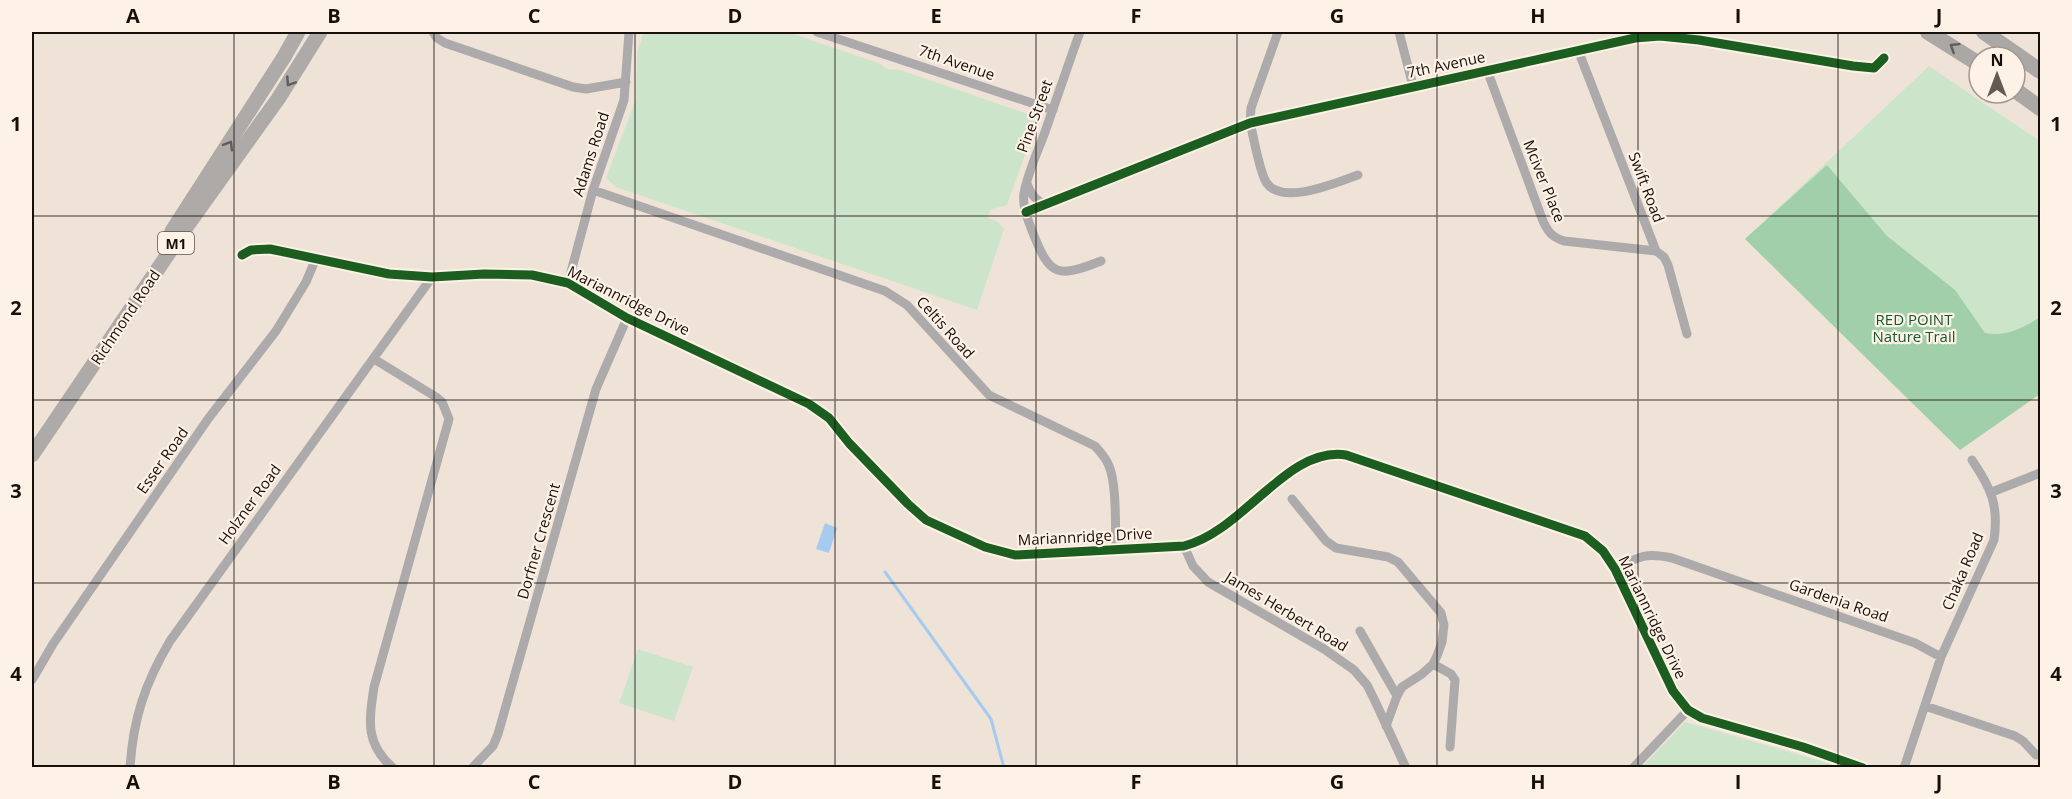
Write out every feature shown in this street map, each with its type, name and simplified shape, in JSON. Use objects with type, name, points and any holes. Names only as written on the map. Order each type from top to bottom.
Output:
[{"type":"highway","name":"Richmond Road","points":[[32,437],[219,161],[298,32]]},
{"type":"highway","name":"Richmond Road","points":[[32,456],[167,256],[278,99],[320,32]]},
{"type":"highway","points":[[1928,32],[1967,56]]},
{"type":"highway","points":[[1984,32],[2040,71]]},
{"type":"highway","points":[[2027,99],[2040,108]]},
{"type":"street","points":[[433,32],[445,43],[573,87],[586,89],[626,82]]},
{"type":"street","name":"Adams Road","points":[[568,283],[593,190],[624,100],[629,32]]},
{"type":"street","name":"7th Avenue","points":[[817,32],[1053,110]]},
{"type":"street","name":"Pine Street","points":[[1026,212],[1024,202],[1027,184],[1080,32]]},
{"type":"street","points":[[1278,32],[1251,108],[1250,123],[1265,181],[1272,188],[1289,193],[1311,190],[1358,175]]},
{"type":"street","points":[[1399,32],[1413,86]]},
{"type":"street","name":"7th Avenue","points":[[1026,212],[1250,123],[1635,38],[1660,36],[1699,40],[1874,68],[1884,57]]},
{"type":"street","name":"Swift Road","points":[[1578,50],[1656,251],[1664,256],[1668,265],[1687,334]]},
{"type":"street","name":"Mciver Place","points":[[1487,70],[1547,231],[1554,238],[1564,241],[1656,251]]},
{"type":"street","points":[[1027,184],[1031,193],[1038,200],[1048,204]]},
{"type":"street","name":"Celtis Road","points":[[593,190],[897,297],[907,305],[989,395],[1068,432],[1100,452],[1110,468],[1113,483],[1116,549]]},
{"type":"street","points":[[1026,212],[1040,252],[1051,267],[1077,271],[1101,261]]},
{"type":"street","name":"Mariannridge Drive","points":[[242,255],[261,249],[388,274],[432,277],[484,274],[532,275],[568,283],[627,318],[809,404],[828,418],[849,443],[926,520],[1005,554],[1184,546],[1207,538],[1228,525],[1298,465],[1334,453],[1355,458],[1585,536],[1603,551],[1615,569],[1673,691],[1688,710]]},
{"type":"street","name":"Esser Road","points":[[32,680],[53,644],[208,420],[276,331],[306,282],[316,258]]},
{"type":"street","name":"Holzner Road","points":[[130,768],[131,742],[139,707],[147,682],[170,641],[432,277]]},
{"type":"street","name":"Dorfner Crescent","points":[[472,768],[493,746],[498,734],[596,389],[627,318]]},
{"type":"street","points":[[374,359],[436,397],[442,402],[449,419],[374,687],[370,726],[374,744],[383,759],[393,768]]},
{"type":"street","name":"Chaka Road","points":[[1941,657],[1994,540],[1996,526],[1992,492],[1972,460]]},
{"type":"street","points":[[1992,492],[2040,473]]},
{"type":"street","points":[[1292,499],[1326,541],[1336,548],[1388,557],[1398,562],[1441,613],[1444,625],[1442,642],[1433,664],[1402,687],[1386,726]]},
{"type":"street","name":"James Herbert Road","points":[[1184,546],[1193,566],[1208,582],[1324,649],[1354,670],[1367,685],[1406,768]]},
{"type":"street","name":"Gardenia Road","points":[[1615,569],[1649,554],[1672,558],[1915,643],[1941,657]]},
{"type":"street","points":[[1360,631],[1397,696]]},
{"type":"street","points":[[1904,768],[1941,657]]},
{"type":"street","points":[[1433,664],[1451,674],[1455,680],[1450,747]]},
{"type":"street","points":[[1924,706],[2014,736],[2023,741],[2036,755]]},
{"type":"street","points":[[1632,768],[1688,710],[1702,718],[1803,747],[1863,768]]},
{"type":"green space","points":[[644,32],[788,32],[881,64],[888,69],[897,69],[1028,114],[1036,124],[1007,205],[990,210],[988,218],[998,222],[1004,229],[977,310],[616,187],[606,178],[636,99],[637,52]]},
{"type":"green space","points":[[1929,66],[1967,92],[1967,105],[1987,105],[2040,141],[2040,392],[1745,239]]},
{"type":"green space","name":"RED POINT Nature Trail","points":[[1827,165],[1887,236],[1955,290],[1985,333],[2000,334],[2014,331],[2040,317],[2040,394],[1960,450],[1745,239]]},
{"type":"green space","points":[[638,649],[693,667],[674,721],[619,703]]},
{"type":"green space","points":[[1685,722],[1831,764],[1840,767],[1642,767]]},
{"type":"water","points":[[825,523],[837,528],[829,553],[816,549]]},
{"type":"waterway","points":[[885,572],[991,719],[1004,768]]},
{"type":"cycle path","points":[[1026,212],[1250,123],[1635,38],[1660,36],[1699,40],[1874,68],[1884,58]]},
{"type":"cycle path","points":[[242,255],[251,250],[270,249],[389,274],[432,277],[484,274],[532,275],[568,283],[627,318],[809,404],[829,418],[849,443],[926,520],[985,547],[1015,555],[1184,546],[1206,537],[1226,524],[1304,463],[1325,456],[1346,455],[1585,536],[1603,551],[1615,569],[1673,691],[1688,710],[1702,718],[1803,747],[1863,768]]}]
